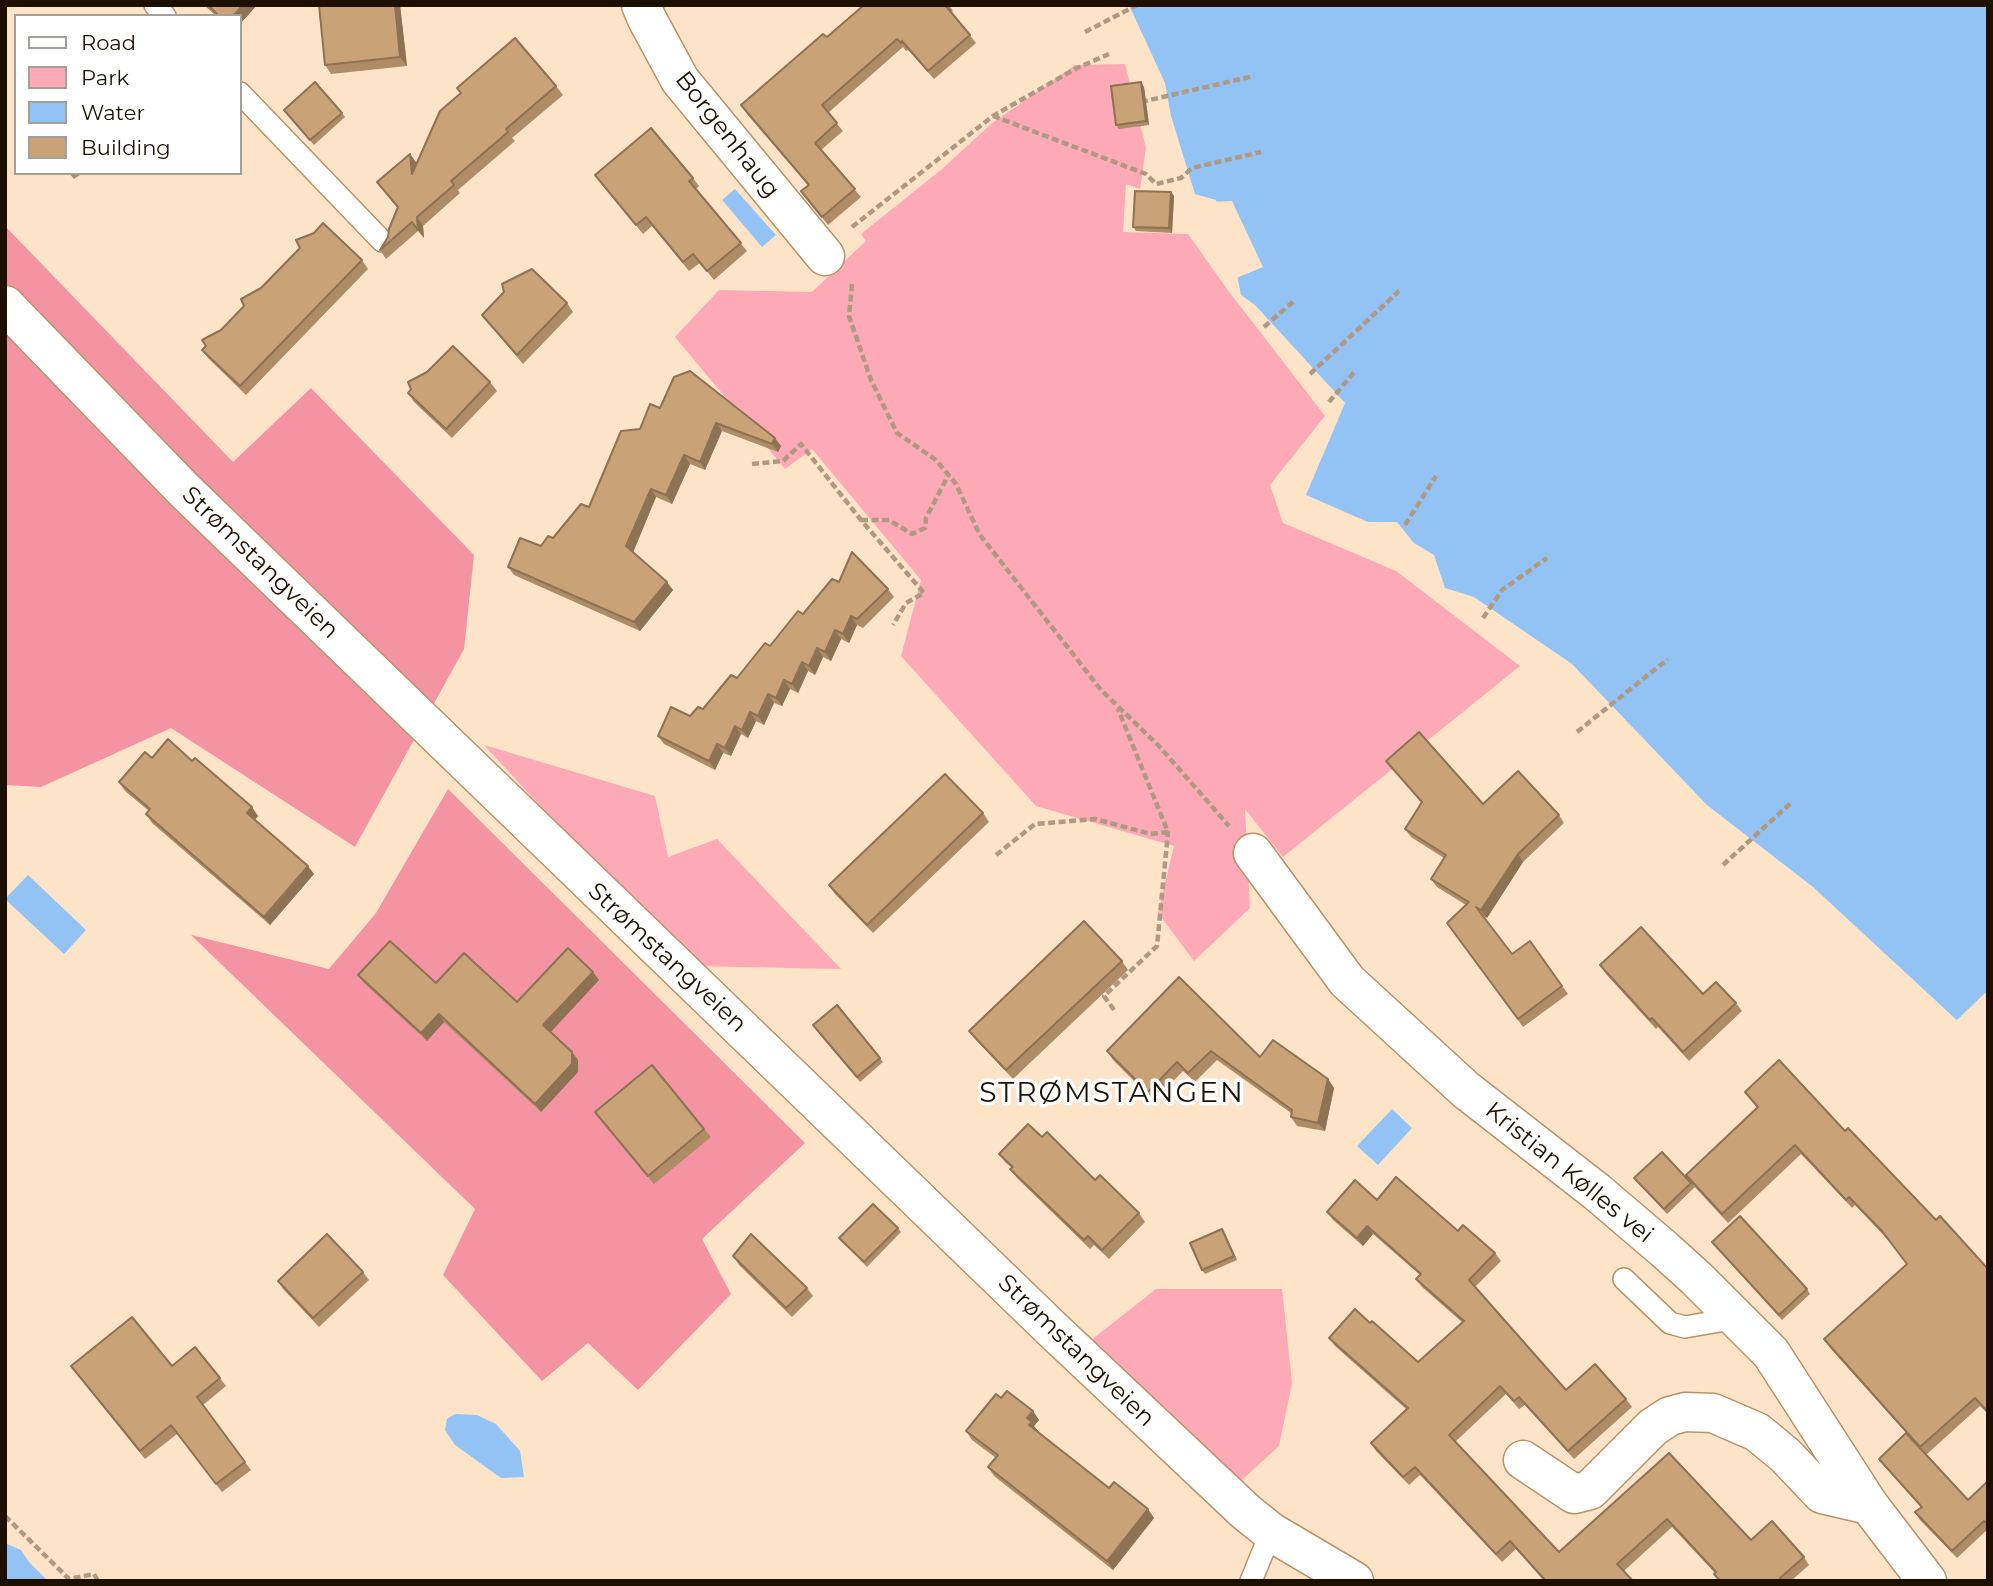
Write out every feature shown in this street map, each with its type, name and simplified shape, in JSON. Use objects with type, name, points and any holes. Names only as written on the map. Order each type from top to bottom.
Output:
[{"type":"street","name":"Borgenhaug","points":[[641,5],[680,80],[823,254]]},
{"type":"street","name":"Strømstangveien","points":[[5,305],[184,490],[1052,1330],[1246,1512],[1271,1532],[1354,1581]]},
{"type":"street","name":"Kristian Kølles vei","points":[[1253,853],[1347,981],[1466,1090],[1597,1192],[1665,1250],[1771,1353],[1869,1505],[1927,1581]]},
{"type":"street","points":[[1523,1460],[1574,1494],[1590,1490],[1653,1427],[1670,1416],[1685,1412],[1713,1413],[1757,1433],[1785,1455],[1822,1494],[1869,1505]]},
{"type":"lane","points":[[242,95],[382,241]]},
{"type":"lane","points":[[1624,1279],[1670,1324],[1685,1327],[1737,1318]]},
{"type":"lane","points":[[1251,1581],[1271,1532]]},
{"type":"path","points":[[1086,32],[1137,5]]},
{"type":"path","points":[[1109,54],[1075,69],[993,116],[823,254],[852,284],[849,316],[871,380],[897,433],[936,460],[948,474],[956,484],[980,535],[1101,690],[1159,746],[1253,853]]},
{"type":"path","points":[[1129,105],[1254,76]]},
{"type":"path","points":[[993,116],[1146,174],[1156,184],[1181,178],[1192,168],[1261,152]]},
{"type":"path","points":[[1311,374],[1399,291]]},
{"type":"path","points":[[1264,327],[1295,300]]},
{"type":"path","points":[[1329,402],[1355,371]]},
{"type":"path","points":[[752,464],[783,461],[801,444],[861,520],[924,593],[906,603],[894,625]]},
{"type":"path","points":[[861,520],[889,520],[912,534],[925,528],[926,518],[948,474]]},
{"type":"path","points":[[1405,525],[1436,477]]},
{"type":"path","points":[[1483,618],[1502,590],[1547,558]]},
{"type":"path","points":[[1577,732],[1668,659]]},
{"type":"path","points":[[1114,1010],[1104,996],[1157,946],[1168,832],[1117,705]]},
{"type":"path","points":[[1723,865],[1792,802]]},
{"type":"path","points":[[996,855],[1035,824],[1095,819],[1151,834],[1168,832]]},
{"type":"path","points":[[5,1516],[69,1579],[94,1574],[98,1581]]},
{"type":"green space","points":[[1125,64],[1146,148],[1140,189],[1126,184],[1123,232],[1188,234],[1325,416],[1270,485],[1283,523],[1396,571],[1520,666],[1283,857],[1245,809],[1250,908],[1194,961],[1158,913],[1174,846],[1036,806],[901,656],[921,580],[812,449],[785,469],[675,337],[719,290],[812,292],[866,241],[861,234],[942,169],[991,124],[1075,65]]},
{"type":"green space","points":[[484,745],[655,796],[668,857],[717,839],[841,969],[688,966]]},
{"type":"green space","points":[[1156,1289],[1282,1289],[1292,1383],[1279,1446],[1233,1488],[1085,1345]]},
{"type":"shaded area","points":[[5,226],[233,462],[311,388],[474,555],[464,649],[355,847],[171,728],[41,787],[5,785]]},
{"type":"shaded area","points":[[448,789],[805,1143],[702,1239],[731,1294],[638,1390],[588,1343],[542,1381],[443,1275],[475,1209],[191,935],[329,969],[376,913]]},
{"type":"water","points":[[1129,5],[1988,5],[1988,1049],[1813,887],[1707,805],[1572,664],[1474,597],[1445,588],[1434,555],[1414,543],[1397,522],[1368,522],[1306,495],[1345,403],[1255,305],[1241,295],[1230,239],[1216,200],[1195,194],[1171,116],[1165,83]]},
{"type":"water","points":[[735,189],[776,235],[762,247],[722,200]]},
{"type":"water","points":[[28,875],[86,930],[64,954],[5,899]]},
{"type":"water","points":[[1392,1109],[1412,1128],[1378,1165],[1357,1146]]},
{"type":"water","points":[[455,1414],[477,1415],[496,1424],[520,1451],[524,1477],[501,1478],[455,1445],[445,1430],[447,1419]]},
{"type":"water","points":[[5,1543],[21,1550],[48,1581],[5,1581]]},
{"type":"pier","points":[[1232,201],[1263,267],[1234,279],[1227,240],[1213,203],[1209,202]]},
{"type":"pier","points":[[1985,993],[1988,996],[1988,1053],[1954,1023]]},
{"type":"building","points":[[208,5],[243,5],[235,14],[217,14]]},
{"type":"building","points":[[319,5],[395,5],[400,57],[325,65]]},
{"type":"building","points":[[864,5],[945,5],[970,35],[928,71],[902,41],[901,43],[897,39],[822,105],[837,123],[815,143],[855,189],[822,217],[801,191],[809,185],[741,105],[823,34],[827,37]]},
{"type":"building","points":[[515,38],[556,86],[451,181],[454,185],[417,217],[418,230],[412,222],[380,250],[388,237],[398,207],[377,182],[410,154],[412,174],[440,111],[461,93],[457,88]]},
{"type":"building","points":[[315,82],[342,113],[310,140],[284,110]]},
{"type":"building","points":[[1141,82],[1146,121],[1116,125],[1111,86]]},
{"type":"building","points":[[651,128],[693,178],[689,181],[741,243],[707,271],[693,254],[683,262],[646,217],[636,225],[595,175]]},
{"type":"building","points":[[1135,191],[1171,192],[1169,228],[1133,227]]},
{"type":"building","points":[[323,223],[362,260],[240,386],[202,350],[206,346],[202,340],[221,330],[244,306],[241,299],[261,288],[300,248],[296,240],[314,233]]},
{"type":"building","points":[[532,269],[567,303],[517,355],[482,315],[504,292],[502,284]]},
{"type":"building","points":[[453,346],[490,382],[446,429],[408,393],[411,389],[408,382],[427,372]]},
{"type":"building","points":[[690,371],[775,438],[772,444],[716,423],[700,462],[684,455],[666,495],[651,489],[626,546],[667,582],[634,622],[508,567],[520,538],[541,546],[548,536],[553,538],[581,504],[589,507],[621,431],[640,429],[650,404],[660,408],[674,377]]},
{"type":"building","points":[[852,552],[888,589],[857,619],[851,616],[843,634],[835,630],[825,652],[817,648],[809,666],[802,662],[792,684],[784,680],[776,698],[768,694],[758,716],[750,712],[742,730],[735,726],[725,748],[717,744],[709,761],[658,736],[671,707],[690,716],[698,707],[703,709],[731,675],[737,678],[765,643],[770,646],[798,611],[803,614],[832,579],[839,582]]},
{"type":"building","points":[[1419,732],[1483,804],[1518,771],[1559,815],[1518,854],[1481,910],[1476,907],[1512,954],[1530,941],[1562,986],[1518,1019],[1447,923],[1469,902],[1431,879],[1446,855],[1405,829],[1422,802],[1386,761]]},
{"type":"building","points":[[168,739],[192,761],[195,758],[252,807],[247,813],[308,866],[264,917],[146,814],[150,809],[119,782],[145,752],[152,758]]},
{"type":"building","points":[[945,774],[983,813],[867,925],[829,885]]},
{"type":"building","points":[[1084,921],[1122,961],[1006,1070],[969,1031]]},
{"type":"building","points":[[1641,927],[1703,994],[1716,982],[1736,1003],[1683,1052],[1600,965]]},
{"type":"building","points":[[390,941],[436,983],[464,953],[517,1002],[568,948],[593,972],[543,1025],[572,1052],[572,1064],[535,1104],[439,1014],[421,1033],[358,975]]},
{"type":"building","points":[[1179,977],[1260,1057],[1273,1040],[1328,1079],[1318,1123],[1291,1117],[1292,1110],[1211,1051],[1188,1073],[1177,1062],[1148,1092],[1107,1051]]},
{"type":"building","points":[[837,1005],[880,1058],[857,1077],[813,1025]]},
{"type":"building","points":[[1779,1060],[1845,1131],[1848,1128],[1936,1220],[1940,1216],[1988,1269],[1988,1412],[1975,1398],[1920,1447],[1824,1339],[1907,1264],[1882,1231],[1849,1197],[1846,1200],[1795,1145],[1722,1214],[1686,1175],[1758,1107],[1745,1092]]},
{"type":"building","points":[[652,1065],[704,1129],[648,1176],[595,1112]]},
{"type":"building","points":[[1028,1124],[1042,1137],[1047,1132],[1095,1180],[1100,1175],[1139,1213],[1102,1250],[1088,1236],[1084,1240],[1010,1169],[1013,1167],[999,1154]]},
{"type":"building","points":[[1662,1152],[1691,1183],[1664,1209],[1634,1178]]},
{"type":"building","points":[[1396,1177],[1458,1231],[1463,1225],[1495,1253],[1469,1280],[1566,1390],[1595,1364],[1626,1399],[1568,1451],[1519,1397],[1514,1401],[1500,1386],[1449,1435],[1559,1552],[1669,1453],[1751,1540],[1772,1521],[1804,1557],[1780,1578],[1783,1581],[1720,1581],[1714,1574],[1716,1572],[1667,1519],[1617,1564],[1633,1581],[1546,1581],[1510,1541],[1496,1554],[1415,1467],[1403,1477],[1371,1443],[1408,1408],[1329,1338],[1355,1309],[1418,1362],[1464,1321],[1416,1279],[1421,1274],[1367,1226],[1357,1238],[1327,1212],[1355,1180],[1377,1200]]},
{"type":"building","points":[[873,1204],[898,1228],[864,1262],[839,1238]]},
{"type":"building","points":[[1740,1216],[1807,1289],[1779,1315],[1712,1242]]},
{"type":"building","points":[[1222,1229],[1234,1256],[1202,1270],[1190,1243]]},
{"type":"building","points":[[327,1234],[363,1272],[313,1318],[278,1281]]},
{"type":"building","points":[[751,1234],[807,1288],[786,1308],[733,1256]]},
{"type":"building","points":[[132,1317],[172,1366],[195,1347],[220,1378],[197,1397],[245,1462],[216,1484],[171,1425],[140,1451],[71,1366]]},
{"type":"building","points":[[1007,1391],[1033,1411],[1027,1418],[1032,1422],[1029,1425],[1109,1488],[1114,1482],[1148,1509],[1107,1561],[988,1467],[998,1455],[966,1431],[996,1394],[1001,1398]]},
{"type":"building","points":[[1906,1433],[1968,1500],[1988,1481],[1988,1524],[1984,1521],[1952,1551],[1915,1512],[1922,1507],[1879,1459]]},
{"type":"district","name":"STRØMSTANGEN","points":[[1112,1094]]}]
